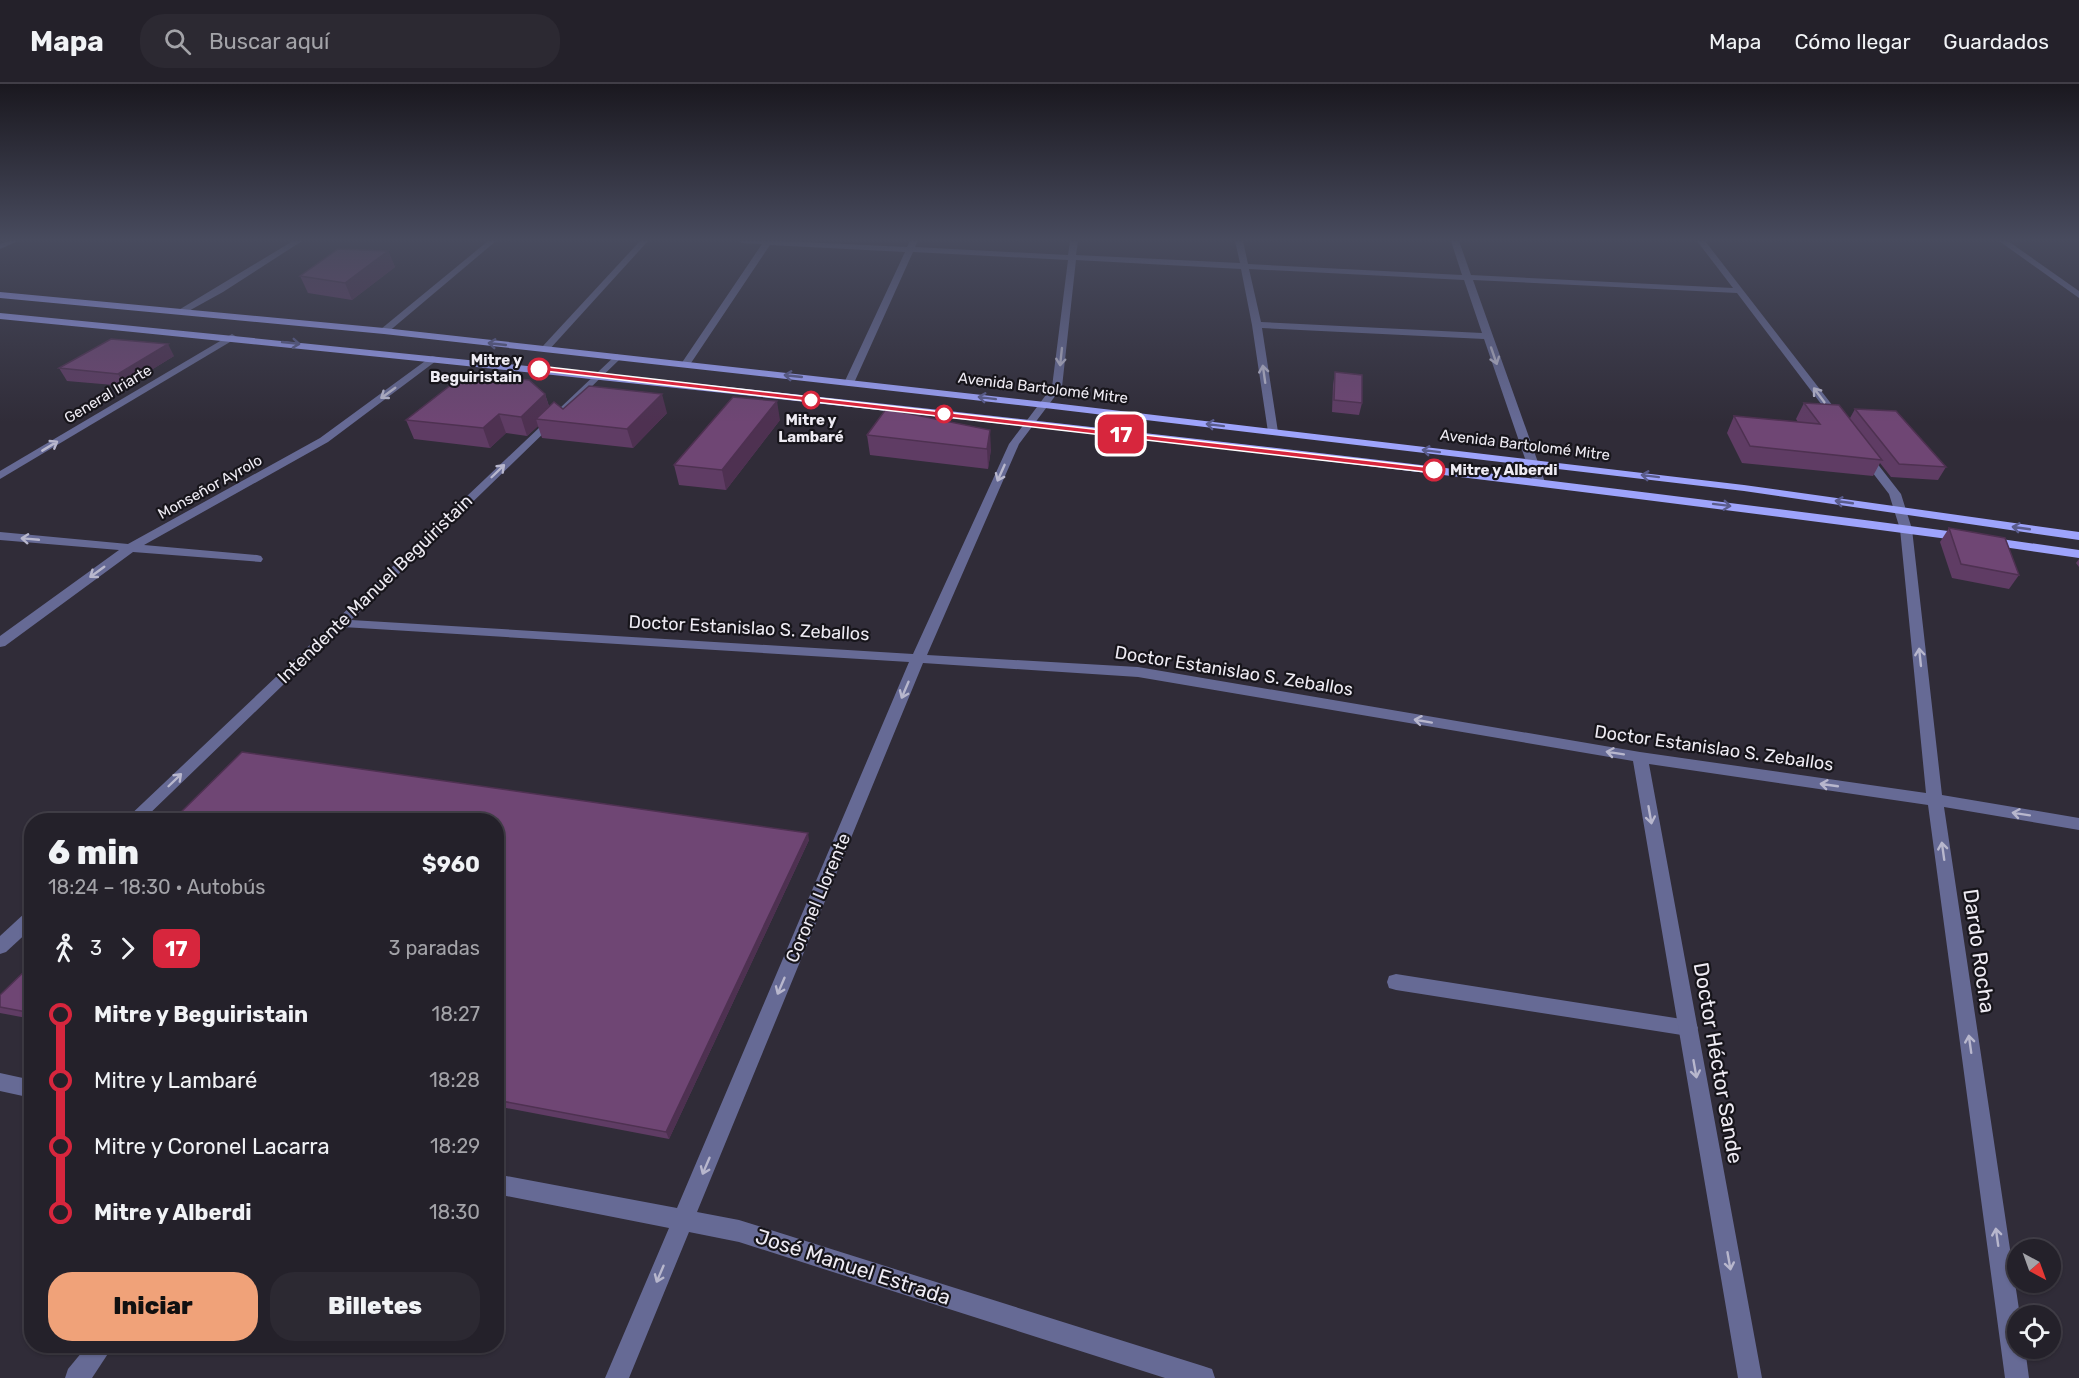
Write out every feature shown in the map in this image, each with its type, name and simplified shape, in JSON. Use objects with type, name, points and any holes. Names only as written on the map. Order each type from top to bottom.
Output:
[{"type":"main road","name":"Avenida Bartolomé Mitre","points":[[73,301],[384,331],[1045,405],[1733,486],[2079,536]]},
{"type":"main road","name":"Avenida Bartolomé Mitre","points":[[0,316],[435,358],[1539,482],[1906,529],[2079,554]]},
{"type":"street","points":[[182,311],[199,301]]},
{"type":"street","points":[[384,331],[420,301]]},
{"type":"street","points":[[544,349],[588,301]]},
{"type":"street","points":[[686,364],[727,301]]},
{"type":"street","points":[[849,383],[886,301]]},
{"type":"street","name":"Coronel Llorente","points":[[617,1378],[918,658],[1014,444],[1058,387],[1067,301]]},
{"type":"street","points":[[1251,301],[1273,432]]},
{"type":"street","points":[[1476,301],[1539,482]]},
{"type":"street","points":[[1748,301],[1846,429]]},
{"type":"street","points":[[1257,325],[1487,336]]},
{"type":"street","name":"General Iriarte","points":[[0,476],[232,337]]},
{"type":"street","name":"Intendente Manuel Beguiristain","points":[[140,813],[617,357]]},
{"type":"street","name":"Monseñor Ayrolo","points":[[0,643],[130,548],[316,444],[435,358]]},
{"type":"street","name":"Dardo Rocha","points":[[1860,447],[1895,494],[1906,529],[1935,800],[2017,1378]]},
{"type":"street","points":[[0,536],[257,559]]},
{"type":"street","name":"Doctor Estanislao S. Zeballos","points":[[340,623],[1138,672],[1640,757],[1935,800],[2079,824]]},
{"type":"street","name":"Doctor Héctor Sande","points":[[1640,757],[1750,1378]]},
{"type":"street","points":[[0,947],[24,924]]},
{"type":"street","points":[[1396,982],[1688,1028]]},
{"type":"street","points":[[0,1082],[24,1087]]},
{"type":"street","name":"José Manuel Estrada","points":[[504,1186],[739,1231],[1203,1378]]},
{"type":"street","points":[[77,1378],[96,1353]]},
{"type":"building","points":[[111,339],[168,344],[118,374],[59,368]]},
{"type":"building","points":[[1335,372],[1362,375],[1362,403],[1334,400]]},
{"type":"building","points":[[465,374],[529,380],[545,394],[521,417],[499,414],[483,428],[406,420]]},
{"type":"building","points":[[589,386],[662,394],[627,429],[536,419],[554,402],[563,409]]},
{"type":"building","points":[[733,397],[777,401],[722,470],[674,465]]},
{"type":"building","points":[[1804,403],[1839,405],[1882,460],[1750,446],[1734,416],[1820,424]]},
{"type":"building","points":[[886,409],[990,430],[987,449],[867,435]]},
{"type":"building","points":[[1855,409],[1896,411],[1946,467],[1899,464]]},
{"type":"building","points":[[1949,528],[2005,538],[2019,575],[1961,564]]},
{"type":"building","points":[[242,752],[808,833],[666,1132],[504,1102],[504,813],[180,813]]},
{"type":"building","points":[[24,972],[24,1012],[0,1007],[0,995]]},
{"type":"bus line","name":"17","points":[[539,369],[1434,470]]},
{"type":"place","name":"Mitre y Beguiristain","points":[[539,369]]},
{"type":"place","name":"Mitre y Lambaré","points":[[811,400]]},
{"type":"place","name":"Mitre y Alberdi","points":[[1434,470]]}]
